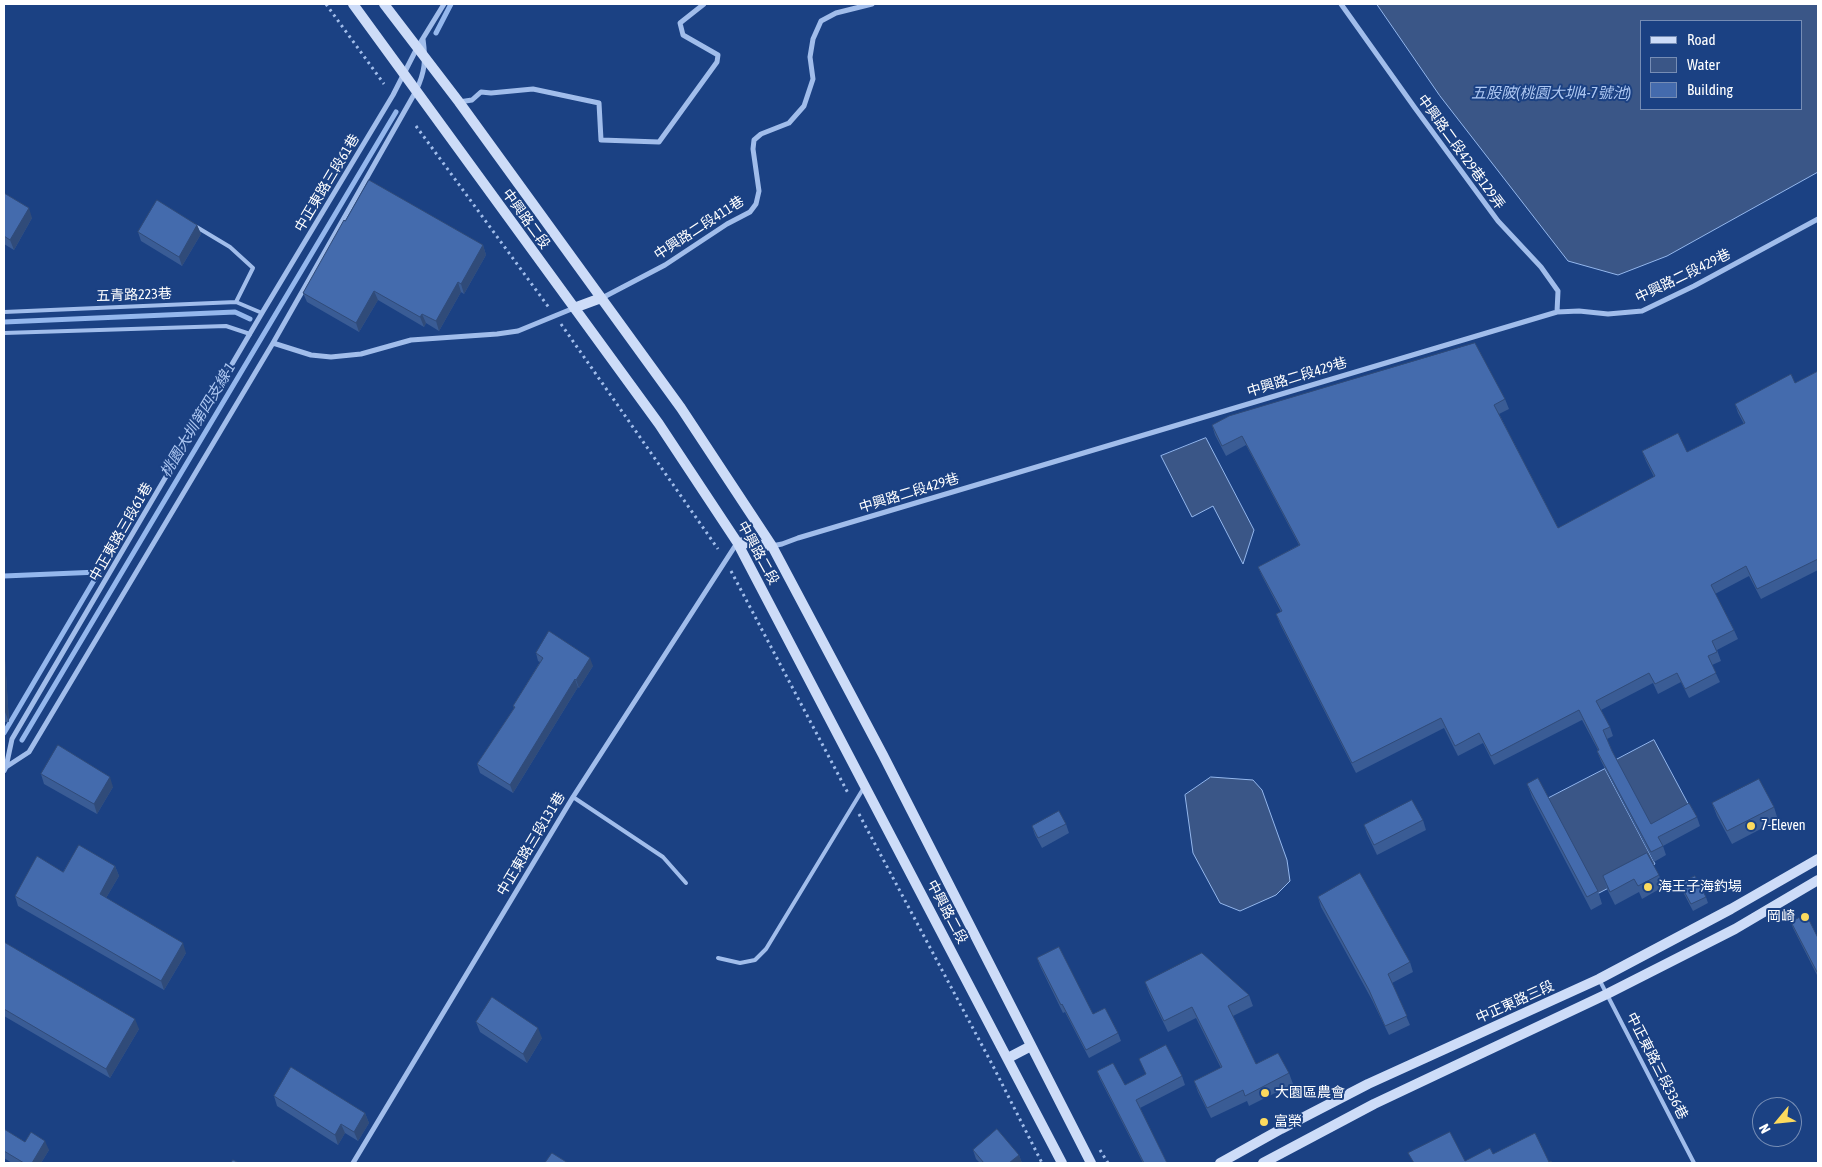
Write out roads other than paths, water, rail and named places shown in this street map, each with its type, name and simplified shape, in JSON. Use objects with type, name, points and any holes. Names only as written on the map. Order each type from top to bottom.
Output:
[{"type":"street","name":"中興路二段","points":[[353,4],[659,424],[737,542],[1062,1163]]},
{"type":"street","name":"中興路二段","points":[[384,4],[459,102],[681,408],[772,546],[888,764],[1092,1163]]},
{"type":"street","name":"中正東路三段61巷","points":[[5,769],[12,738],[404,75],[417,48],[444,4]]},
{"type":"street","points":[[459,102],[472,100],[481,92],[533,90],[561,95],[599,103],[601,140],[659,142],[718,62],[718,55],[683,35],[680,23],[704,4]]},
{"type":"street","name":"中興路二段411巷","points":[[601,298],[665,265],[727,224],[750,212],[756,204],[759,191],[753,149],[754,140],[761,134],[789,123],[804,106],[813,79],[810,57],[813,39],[821,21],[836,13],[872,4]]},
{"type":"street","name":"中興路二段429巷129弄","points":[[1340,4],[1498,221],[1541,267],[1558,291],[1557,312]]},
{"type":"street","points":[[5,769],[29,752],[273,344],[416,92],[426,59],[423,38]]},
{"type":"street","name":"中興路二段429巷","points":[[772,546],[1557,312],[1579,311],[1608,314],[1642,311],[1694,286],[1818,219]]},
{"type":"street","points":[[273,344],[311,355],[361,354],[411,340],[518,331],[601,298]]},
{"type":"street","points":[[737,542],[772,546]]},
{"type":"street","name":"中正東路三段131巷","points":[[353,1163],[573,797],[737,542]]},
{"type":"street","name":"中正東路三段","points":[[1220,1163],[1368,1084],[1599,979],[1731,909],[1818,859]]},
{"type":"street","points":[[1263,1163],[1374,1104],[1607,994],[1735,929],[1818,880]]},
{"type":"street","points":[[1008,1058],[1032,1046]]},
{"type":"lane","points":[[189,222],[230,247],[253,268],[236,302]]},
{"type":"lane","name":"五青路223巷","points":[[4,312],[236,302],[262,313]]},
{"type":"lane","points":[[4,333],[226,326],[250,334]]},
{"type":"lane","points":[[718,958],[740,963],[755,960],[766,949],[865,787]]},
{"type":"lane","points":[[573,797],[663,858],[686,883]]},
{"type":"lane","name":"中正東路三段336巷","points":[[1599,979],[1694,1163]]},
{"type":"water","name":"五股陂(桃園大圳4-7號池)","points":[[1377,4],[1818,4],[1818,172],[1667,256],[1618,275],[1568,261],[1440,96]]},
{"type":"water","points":[[1206,438],[1254,530],[1243,564],[1213,506],[1192,517],[1161,456]]},
{"type":"water","points":[[1654,740],[1693,813],[1655,833],[1616,760]]},
{"type":"water","points":[[1605,769],[1655,864],[1597,894],[1547,799]]},
{"type":"water","points":[[1211,777],[1253,780],[1262,790],[1287,860],[1290,881],[1276,895],[1240,911],[1220,903],[1193,853],[1185,795]]},
{"type":"waterway","name":"桃園大圳第四支線-1","points":[[436,33],[451,4]]},
{"type":"waterway","name":"桃園大圳第四支線-1","points":[[22,740],[396,112]]},
{"type":"waterway","points":[[4,322],[235,312],[250,319]]},
{"type":"waterway","points":[[4,576],[99,572],[4,733]]},
{"type":"place","name":"7-Eleven","points":[[1751,826]]},
{"type":"place","name":"海王子海釣場","points":[[1648,887]]},
{"type":"place","name":"岡崎","points":[[1805,917]]},
{"type":"place","name":"大園區農會","points":[[1265,1093]]},
{"type":"place","name":"富榮","points":[[1264,1122]]}]
